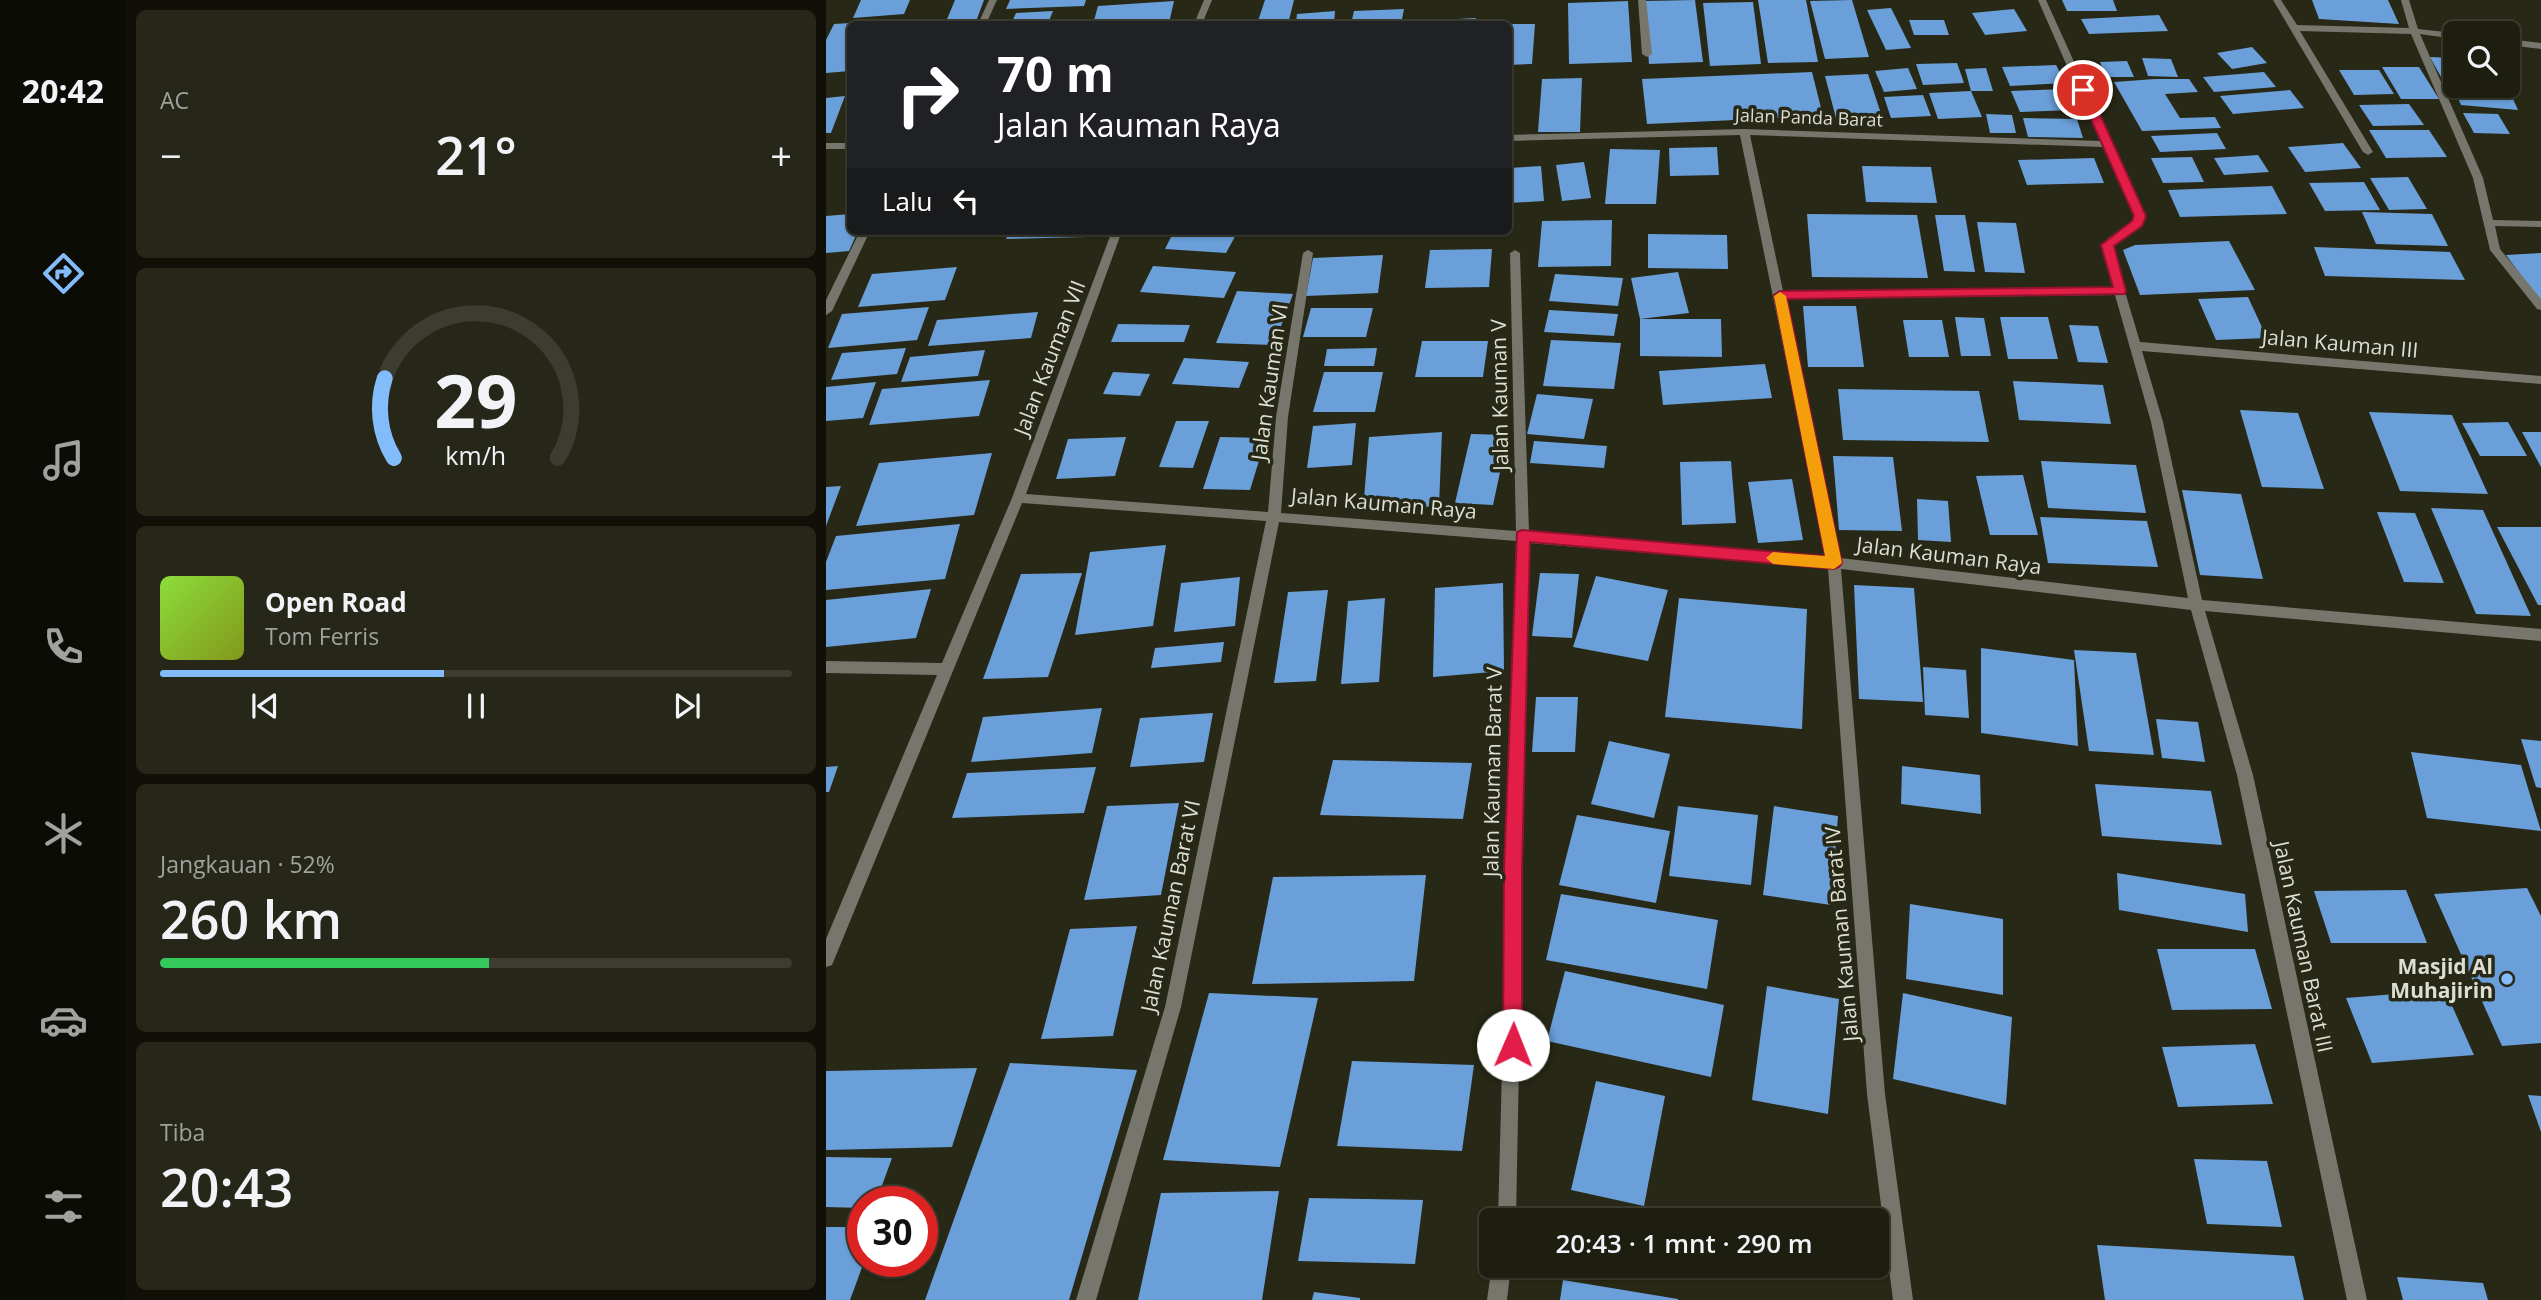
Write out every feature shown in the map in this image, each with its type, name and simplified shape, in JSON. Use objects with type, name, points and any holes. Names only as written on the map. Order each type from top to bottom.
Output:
[{"type":"street","points":[[983,21],[993,0]]},
{"type":"street","points":[[1199,21],[1208,0]]},
{"type":"street","points":[[1642,0],[1647,54]]},
{"type":"street","points":[[2042,0],[2140,216],[2138,223],[2107,245],[2157,422],[2196,605]]},
{"type":"street","points":[[2277,0],[2368,152]]},
{"type":"street","points":[[2405,0],[2414,31],[2478,177],[2496,250],[2541,306]]},
{"type":"street","points":[[2293,28],[2414,31],[2443,35]]},
{"type":"street","points":[[2520,43],[2541,46]]},
{"type":"street","name":"Jalan Panda Barat","points":[[1512,138],[1744,132],[2108,144]]},
{"type":"street","name":"Jalan Kauman Barat IV","points":[[1744,132],[1834,563],[1876,1094],[1903,1300]]},
{"type":"street","points":[[826,146],[847,146]]},
{"type":"street","points":[[2491,223],[2541,224]]},
{"type":"street","points":[[826,311],[863,235]]},
{"type":"street","name":"Jalan Kauman VII","points":[[826,959],[1017,498],[1116,235]]},
{"type":"street","name":"Jalan Kauman VI","points":[[1274,516],[1282,417],[1308,253]]},
{"type":"street","name":"Jalan Kauman V","points":[[1515,253],[1522,536]]},
{"type":"street","points":[[1780,295],[2120,291]]},
{"type":"street","name":"Jalan Kauman III","points":[[2136,346],[2541,380]]},
{"type":"street","name":"Jalan Kauman Raya","points":[[1017,498],[1274,516],[1834,563],[2196,605],[2541,635]]},
{"type":"street","name":"Jalan Kauman Barat VI","points":[[1086,1300],[1172,1007],[1274,516]]},
{"type":"street","name":"Jalan Kauman Barat V","points":[[1507,1208],[1522,536]]},
{"type":"street","name":"Jalan Kauman Barat III","points":[[2196,605],[2245,775],[2357,1300]]},
{"type":"street","points":[[826,667],[947,668]]},
{"type":"street","points":[[1497,1300],[1500,1278]]},
{"type":"building","points":[[861,0],[910,0],[904,14],[853,18]]},
{"type":"building","points":[[955,0],[984,0],[976,21],[946,21]]},
{"type":"building","points":[[1010,0],[1086,0],[1084,6],[1006,9]]},
{"type":"building","points":[[1265,0],[1294,0],[1289,21],[1258,21]]},
{"type":"building","points":[[1695,0],[1703,62],[1649,64],[1644,1]]},
{"type":"building","points":[[1758,0],[1806,0],[1818,62],[1768,63]]},
{"type":"building","points":[[1852,0],[1869,57],[1825,59],[1810,1]]},
{"type":"building","points":[[2062,0],[2113,0],[2117,11],[2067,11]]},
{"type":"building","points":[[2312,0],[2388,0],[2399,24],[2319,19]]},
{"type":"building","points":[[1174,1],[1169,21],[1094,21],[1098,6]]},
{"type":"building","points":[[1628,1],[1632,62],[1569,64],[1568,3]]},
{"type":"building","points":[[1753,2],[1761,64],[1710,66],[1703,3]]},
{"type":"building","points":[[1891,8],[1911,48],[1886,50],[1867,10]]},
{"type":"building","points":[[1404,9],[1402,21],[1352,21],[1354,11]]},
{"type":"building","points":[[2014,9],[2027,31],[1985,35],[1972,13]]},
{"type":"building","points":[[1053,11],[1049,21],[1012,21],[1016,13]]},
{"type":"building","points":[[1335,11],[1334,21],[1296,21],[1297,14]]},
{"type":"building","points":[[2159,15],[2168,31],[2089,34],[2081,19]]},
{"type":"building","points":[[1476,18],[1476,21],[1438,20]]},
{"type":"building","points":[[1909,20],[1944,20],[1949,35],[1914,35]]},
{"type":"building","points":[[847,23],[847,71],[826,73],[826,40],[834,24]]},
{"type":"building","points":[[1512,24],[1535,24],[1532,64],[1512,65]]},
{"type":"building","points":[[2252,47],[2267,63],[2232,69],[2217,53]]},
{"type":"building","points":[[2430,57],[2443,58],[2441,77]]},
{"type":"building","points":[[2142,58],[2171,59],[2178,77],[2148,76]]},
{"type":"building","points":[[2127,61],[2134,77],[2106,77],[2100,62]]},
{"type":"building","points":[[1957,63],[1964,83],[1923,85],[1916,64]]},
{"type":"building","points":[[2056,65],[2066,83],[2010,86],[2002,67]]},
{"type":"building","points":[[2382,67],[2419,67],[2439,99],[2401,99]]},
{"type":"building","points":[[1908,68],[1917,89],[1884,92],[1875,71]]},
{"type":"building","points":[[1986,68],[1993,91],[1971,91],[1965,69]]},
{"type":"building","points":[[2339,70],[2379,70],[2394,94],[2354,95]]},
{"type":"building","points":[[1812,72],[1823,116],[1647,124],[1642,79]]},
{"type":"building","points":[[2264,72],[2276,87],[2214,92],[2203,77]]},
{"type":"building","points":[[1868,74],[1883,120],[1837,122],[1825,76]]},
{"type":"building","points":[[1582,78],[1580,132],[1538,132],[1542,79]]},
{"type":"building","points":[[2189,79],[2198,92],[2165,94],[2180,118],[2215,117],[2221,128],[2142,131],[2114,82]]},
{"type":"building","points":[[2063,89],[2073,110],[2020,112],[2011,91]]},
{"type":"building","points":[[2290,90],[2304,108],[2233,114],[2220,96]]},
{"type":"building","points":[[1971,91],[1982,117],[1938,119],[1929,93]]},
{"type":"building","points":[[1923,95],[1931,116],[1891,118],[1884,97]]},
{"type":"building","points":[[845,96],[831,133],[826,133],[826,98]]},
{"type":"building","points":[[2458,98],[2513,98],[2518,110],[2461,105]]},
{"type":"building","points":[[2409,104],[2424,125],[2373,126],[2359,105]]},
{"type":"building","points":[[2463,113],[2498,114],[2510,134],[2474,133]]},
{"type":"building","points":[[1986,114],[2012,115],[2016,133],[1990,133]]},
{"type":"building","points":[[2023,118],[2077,119],[2083,138],[2028,137]]},
{"type":"building","points":[[2369,130],[2429,130],[2447,157],[2386,158]]},
{"type":"building","points":[[2217,133],[2226,149],[2160,152],[2151,136]]},
{"type":"building","points":[[2343,143],[2361,168],[2305,172],[2288,147]]},
{"type":"building","points":[[1717,147],[1719,175],[1670,176],[1669,148]]},
{"type":"building","points":[[1610,149],[1660,150],[1656,204],[1605,204]]},
{"type":"building","points":[[2258,155],[2269,172],[2224,175],[2214,158]]},
{"type":"building","points":[[2192,157],[2204,182],[2163,183],[2151,158]]},
{"type":"building","points":[[2094,158],[2104,183],[2027,185],[2018,160]]},
{"type":"building","points":[[1584,162],[1591,198],[1562,201],[1556,165]]},
{"type":"building","points":[[1541,166],[1544,201],[1512,203],[1512,168]]},
{"type":"building","points":[[1862,166],[1931,167],[1937,203],[1866,202]]},
{"type":"building","points":[[2408,177],[2427,209],[2389,210],[2370,178]]},
{"type":"building","points":[[2364,182],[2380,210],[2325,211],[2309,183]]},
{"type":"building","points":[[2272,186],[2287,214],[2180,217],[2168,190]]},
{"type":"building","points":[[2362,212],[2432,214],[2448,246],[2376,244]]},
{"type":"building","points":[[847,214],[847,235],[856,235],[849,251],[826,253],[826,216]]},
{"type":"building","points":[[1807,214],[1917,215],[1928,278],[1812,277]]},
{"type":"building","points":[[1935,215],[1965,215],[1975,272],[1944,271]]},
{"type":"building","points":[[1612,220],[1611,266],[1538,267],[1542,221]]},
{"type":"building","points":[[1977,222],[2016,223],[2025,273],[1985,272]]},
{"type":"building","points":[[1648,234],[1727,235],[1728,269],[1648,268]]},
{"type":"building","points":[[1008,235],[1088,235],[1087,237],[1006,239]]},
{"type":"building","points":[[1172,235],[1236,235],[1226,253],[1165,249]]},
{"type":"building","points":[[2229,241],[2255,290],[2140,295],[2123,250],[2135,245]]},
{"type":"building","points":[[2314,247],[2450,252],[2465,280],[2325,276]]},
{"type":"building","points":[[1492,249],[1489,287],[1425,288],[1430,250]]},
{"type":"building","points":[[2541,253],[2541,302],[2506,255]]},
{"type":"building","points":[[1383,255],[1378,293],[1306,296],[1313,258]]},
{"type":"building","points":[[1153,266],[1236,272],[1224,298],[1140,292]]},
{"type":"building","points":[[957,267],[945,300],[858,307],[872,274]]},
{"type":"building","points":[[1678,272],[1689,313],[1640,319],[1631,278]]},
{"type":"building","points":[[1555,274],[1623,278],[1618,306],[1549,301]]},
{"type":"building","points":[[1237,291],[1293,294],[1274,345],[1216,343]]},
{"type":"building","points":[[2248,297],[2267,338],[2216,340],[2198,299]]},
{"type":"building","points":[[1803,306],[1856,306],[1864,367],[1808,367]]},
{"type":"building","points":[[929,307],[917,340],[828,348],[842,314]]},
{"type":"building","points":[[1311,308],[1373,308],[1366,337],[1303,337]]},
{"type":"building","points":[[1549,310],[1618,314],[1614,336],[1544,332]]},
{"type":"building","points":[[1038,312],[1031,338],[928,346],[937,320]]},
{"type":"building","points":[[1955,317],[1984,318],[1991,356],[1961,356]]},
{"type":"building","points":[[2000,317],[2048,317],[2058,359],[2008,359]]},
{"type":"building","points":[[1640,319],[1721,319],[1722,357],[1640,356]]},
{"type":"building","points":[[1903,320],[1942,320],[1949,357],[1909,357]]},
{"type":"building","points":[[1118,324],[1190,325],[1184,342],[1111,342]]},
{"type":"building","points":[[2069,325],[2098,326],[2108,363],[2078,362]]},
{"type":"building","points":[[1551,340],[1621,343],[1614,389],[1543,386]]},
{"type":"building","points":[[1422,341],[1488,341],[1483,377],[1415,377]]},
{"type":"building","points":[[906,348],[897,374],[831,380],[842,353]]},
{"type":"building","points":[[1377,348],[1374,366],[1324,366],[1327,349]]},
{"type":"building","points":[[985,350],[978,376],[901,382],[910,357]]},
{"type":"building","points":[[1184,358],[1249,362],[1239,388],[1172,384]]},
{"type":"building","points":[[1765,364],[1772,398],[1663,405],[1659,371]]},
{"type":"building","points":[[1113,372],[1150,374],[1140,396],[1103,394]]},
{"type":"building","points":[[1324,372],[1383,372],[1375,412],[1313,412]]},
{"type":"building","points":[[990,380],[979,416],[869,425],[882,389]]},
{"type":"building","points":[[2013,381],[2103,385],[2111,424],[2019,420]]},
{"type":"building","points":[[876,382],[863,418],[826,421],[826,387]]},
{"type":"building","points":[[1838,389],[1979,391],[1989,442],[1843,440]]},
{"type":"building","points":[[1537,394],[1593,399],[1584,439],[1527,434]]},
{"type":"building","points":[[2240,410],[2298,413],[2324,489],[2262,487]]},
{"type":"building","points":[[2369,412],[2452,415],[2488,494],[2400,491]]},
{"type":"building","points":[[1176,421],[1209,421],[1193,468],[1159,467]]},
{"type":"building","points":[[2508,422],[2527,456],[2480,456],[2462,423]]},
{"type":"building","points":[[1356,423],[1352,465],[1307,468],[1313,426]]},
{"type":"building","points":[[1442,432],[1439,506],[1363,511],[1369,437]]},
{"type":"building","points":[[2522,432],[2541,432],[2541,467]]},
{"type":"building","points":[[1471,434],[1508,435],[1493,505],[1455,503]]},
{"type":"building","points":[[1126,437],[1115,476],[1056,479],[1068,439]]},
{"type":"building","points":[[1220,437],[1266,438],[1250,490],[1203,489]]},
{"type":"building","points":[[1534,441],[1607,446],[1604,468],[1530,463]]},
{"type":"building","points":[[992,453],[974,515],[856,526],[879,463]]},
{"type":"building","points":[[1833,456],[1893,457],[1902,531],[1839,530]]},
{"type":"building","points":[[1731,461],[1736,523],[1682,525],[1680,462]]},
{"type":"building","points":[[2041,461],[2136,465],[2146,513],[2048,508]]},
{"type":"building","points":[[2023,475],[2038,535],[1990,535],[1976,476]]},
{"type":"building","points":[[1792,479],[1803,540],[1758,543],[1748,482]]},
{"type":"building","points":[[841,486],[826,526],[826,487]]},
{"type":"building","points":[[2182,490],[2241,494],[2263,579],[2200,575]]},
{"type":"building","points":[[1917,499],[1948,501],[1951,542],[1918,540]]},
{"type":"building","points":[[2431,508],[2483,510],[2531,616],[2476,614]]},
{"type":"building","points":[[2377,512],[2415,513],[2444,583],[2404,582]]},
{"type":"building","points":[[2040,517],[2147,521],[2158,567],[2048,563]]},
{"type":"building","points":[[960,524],[945,579],[826,590],[826,562],[836,536]]},
{"type":"building","points":[[2497,527],[2541,527],[2541,605],[2538,605]]},
{"type":"building","points":[[1166,545],[1153,626],[1075,635],[1090,552]]},
{"type":"building","points":[[1082,573],[1048,677],[983,679],[1021,574]]},
{"type":"building","points":[[1540,573],[1579,574],[1572,638],[1532,636]]},
{"type":"building","points":[[1596,576],[1668,590],[1648,661],[1573,647]]},
{"type":"building","points":[[1240,577],[1235,626],[1174,632],[1181,583]]},
{"type":"building","points":[[1503,583],[1504,671],[1433,677],[1435,588]]},
{"type":"building","points":[[1854,585],[1914,588],[1923,702],[1859,699]]},
{"type":"building","points":[[931,589],[916,638],[826,647],[826,600]]},
{"type":"building","points":[[1328,590],[1316,681],[1274,683],[1288,592]]},
{"type":"building","points":[[1385,598],[1379,682],[1341,684],[1348,601]]},
{"type":"building","points":[[1679,598],[1807,609],[1802,729],[1665,717]]},
{"type":"building","points":[[1224,642],[1221,662],[1151,668],[1155,648]]},
{"type":"building","points":[[1981,648],[2074,660],[2078,746],[1981,733]]},
{"type":"building","points":[[2074,650],[2136,653],[2154,755],[2089,751]]},
{"type":"building","points":[[1923,667],[1966,670],[1969,718],[1925,715]]},
{"type":"building","points":[[1536,697],[1578,697],[1575,752],[1532,752]]},
{"type":"building","points":[[1102,708],[1092,753],[971,762],[983,717]]},
{"type":"building","points":[[1213,713],[1204,762],[1130,767],[1140,718]]},
{"type":"building","points":[[2156,719],[2198,722],[2205,762],[2162,758]]},
{"type":"building","points":[[2521,739],[2541,741],[2541,788],[2536,787]]},
{"type":"building","points":[[1609,741],[1670,754],[1654,818],[1591,804]]},
{"type":"building","points":[[2411,752],[2521,765],[2541,831],[2427,818]]},
{"type":"building","points":[[1333,760],[1472,763],[1463,819],[1320,815]]},
{"type":"building","points":[[838,766],[829,792],[826,792],[826,767]]},
{"type":"building","points":[[1902,766],[1980,775],[1981,814],[1901,804]]},
{"type":"building","points":[[1096,767],[1084,813],[952,818],[967,773]]},
{"type":"building","points":[[2095,784],[2211,791],[2222,845],[2102,836]]},
{"type":"building","points":[[1179,803],[1161,895],[1084,900],[1107,806]]},
{"type":"building","points":[[1678,806],[1758,815],[1751,885],[1669,876]]},
{"type":"building","points":[[1774,806],[1838,816],[1831,905],[1763,895]]},
{"type":"building","points":[[1577,815],[1670,831],[1656,903],[1559,885]]},
{"type":"building","points":[[2117,873],[2245,894],[2248,932],[2119,910]]},
{"type":"building","points":[[1426,875],[1414,981],[1252,984],[1273,877]]},
{"type":"building","name":"Masjid Al Muhajirin","points":[[2527,888],[2541,916],[2541,1043],[2502,1046],[2434,894]]},
{"type":"building","points":[[2406,890],[2427,943],[2331,943],[2314,891]]},
{"type":"building","points":[[1561,894],[1718,920],[1707,989],[1546,960]]},
{"type":"building","points":[[1910,904],[2003,919],[2003,995],[1906,979]]},
{"type":"building","points":[[1137,926],[1113,1036],[1041,1039],[1070,929]]},
{"type":"building","points":[[2157,949],[2255,949],[2272,1009],[2172,1010]]},
{"type":"building","points":[[1565,971],[1724,1005],[1711,1077],[1547,1041]]},
{"type":"building","points":[[1767,986],[1839,999],[1828,1114],[1752,1100]]},
{"type":"building","points":[[2445,990],[2474,1055],[2372,1063],[2346,998]]},
{"type":"building","points":[[1209,993],[1318,998],[1280,1167],[1163,1160]]},
{"type":"building","points":[[1903,993],[2012,1017],[2006,1105],[1893,1079]]},
{"type":"building","points":[[2255,1044],[2273,1104],[2178,1107],[2162,1047]]},
{"type":"building","points":[[1352,1061],[1474,1065],[1462,1151],[1337,1146]]},
{"type":"building","points":[[1010,1063],[1137,1070],[1069,1300],[925,1300],[933,1277],[938,1277],[938,1264]]},
{"type":"building","points":[[977,1068],[952,1147],[826,1150],[826,1071]]},
{"type":"building","points":[[1596,1081],[1665,1096],[1644,1206],[1571,1190]]},
{"type":"building","points":[[2528,1095],[2541,1096],[2541,1132]]},
{"type":"building","points":[[826,1157],[892,1158],[882,1186],[847,1186],[847,1208],[826,1207]]},
{"type":"building","points":[[2194,1159],[2267,1161],[2282,1227],[2207,1224]]},
{"type":"building","points":[[1279,1191],[1262,1300],[1138,1300],[1161,1193]]},
{"type":"building","points":[[1309,1198],[1423,1200],[1415,1264],[1298,1261]]},
{"type":"building","points":[[826,1227],[847,1227],[847,1277],[858,1277],[850,1300],[826,1300]]},
{"type":"building","points":[[2097,1245],[2294,1256],[2304,1300],[2105,1300]]},
{"type":"building","points":[[2397,1277],[2483,1283],[2488,1300],[2403,1300]]},
{"type":"building","points":[[1563,1280],[1678,1299],[1678,1300],[1560,1300]]},
{"type":"building","points":[[1314,1292],[1360,1298],[1360,1300],[1312,1300]]},
{"type":"slow traffic","points":[[1773,558],[1834,563],[1780,296]]},
{"type":"place","name":"Masjid Al Muhajirin","points":[[2507,979]]},
{"type":"route","points":[[1513,1045],[1513,870],[1522,536],[1834,563],[1780,295],[2120,291],[2107,245],[2138,223],[2140,216],[2083,90]]}]
